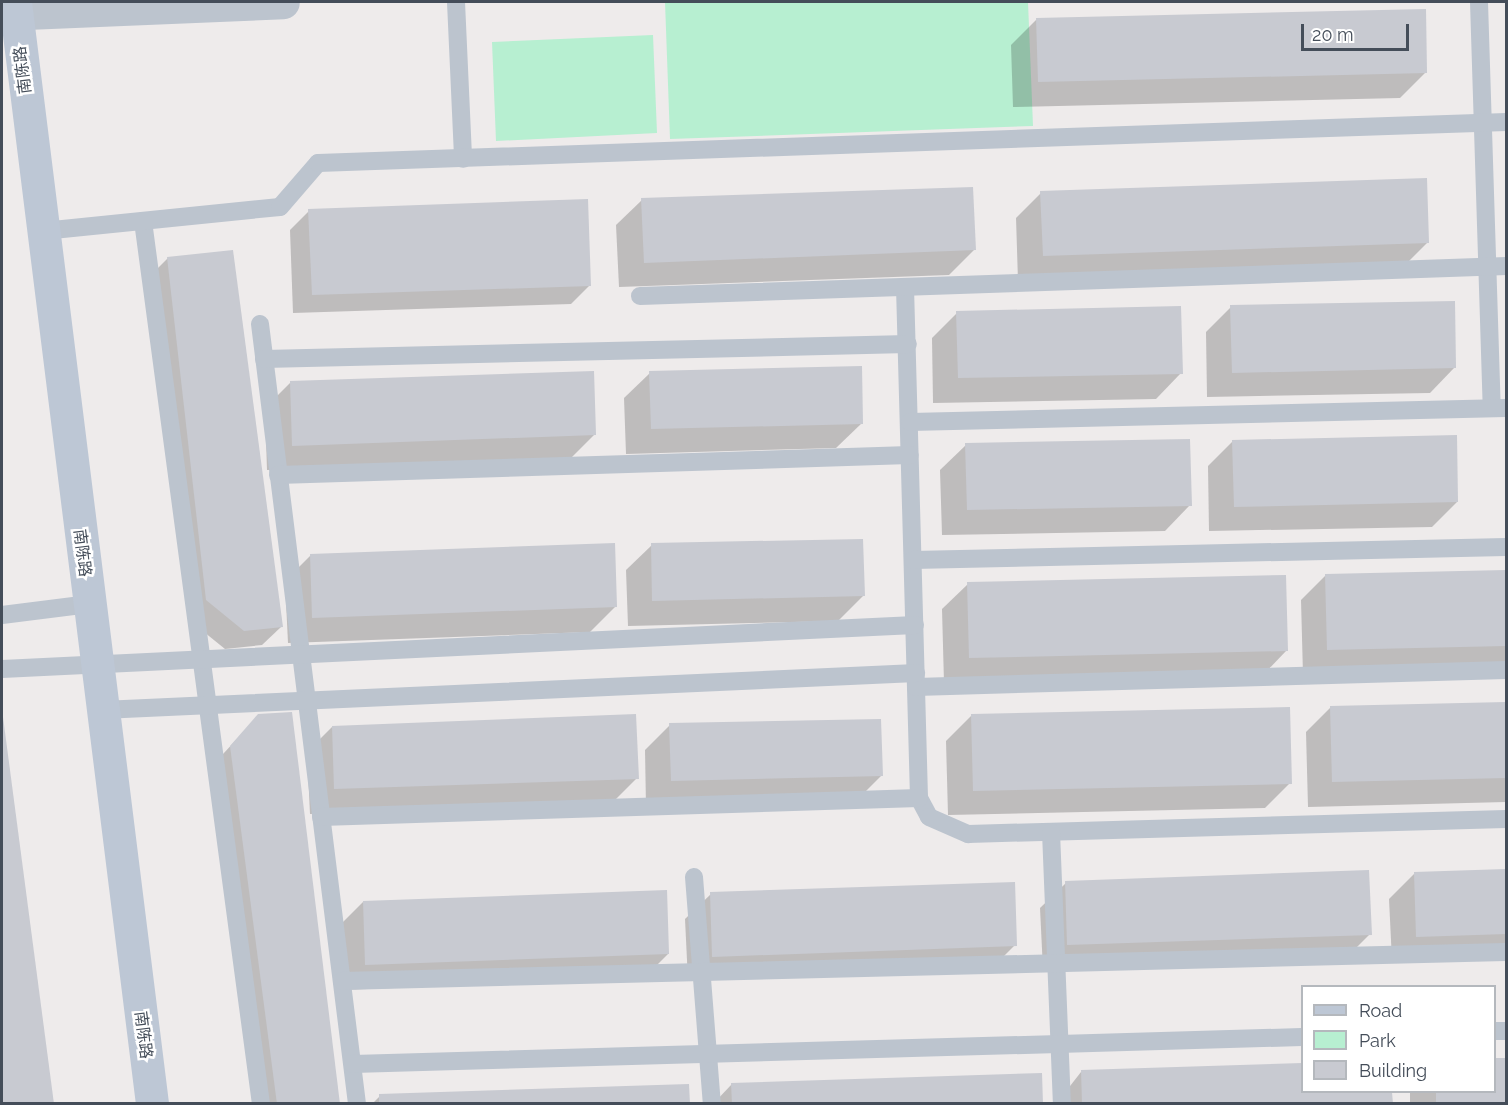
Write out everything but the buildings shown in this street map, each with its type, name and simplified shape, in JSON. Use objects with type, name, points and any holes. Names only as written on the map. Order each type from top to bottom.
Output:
[{"type":"street","points":[[11,10],[283,2]]},
{"type":"street","name":"南陈路","points":[[11,10],[43,231],[152,1104]]},
{"type":"lane","points":[[456,2],[463,159]]},
{"type":"lane","points":[[910,422],[1499,408],[1488,266],[1479,2]]},
{"type":"lane","points":[[43,231],[280,207],[318,163],[1506,122]]},
{"type":"lane","points":[[143,221],[261,1104]]},
{"type":"lane","points":[[640,296],[1506,266]]},
{"type":"lane","points":[[905,287],[919,798],[929,817],[948,829],[968,834],[1506,819]]},
{"type":"lane","points":[[260,324],[357,1104]]},
{"type":"lane","points":[[264,359],[908,344]]},
{"type":"lane","points":[[278,475],[910,455]]},
{"type":"lane","points":[[913,560],[1506,547]]},
{"type":"lane","points":[[2,615],[89,604]]},
{"type":"lane","points":[[2,669],[915,625]]},
{"type":"lane","points":[[102,710],[916,680],[1506,670]]},
{"type":"lane","points":[[321,817],[919,798]]},
{"type":"lane","points":[[1051,832],[1062,1104]]},
{"type":"lane","points":[[694,877],[712,1104]]},
{"type":"lane","points":[[342,981],[1506,952]]},
{"type":"lane","points":[[352,1064],[1301,1036]]},
{"type":"green space","points":[[665,2],[1028,2],[1033,126],[670,139]]},
{"type":"green space","points":[[653,35],[657,133],[496,141],[492,42]]}]
